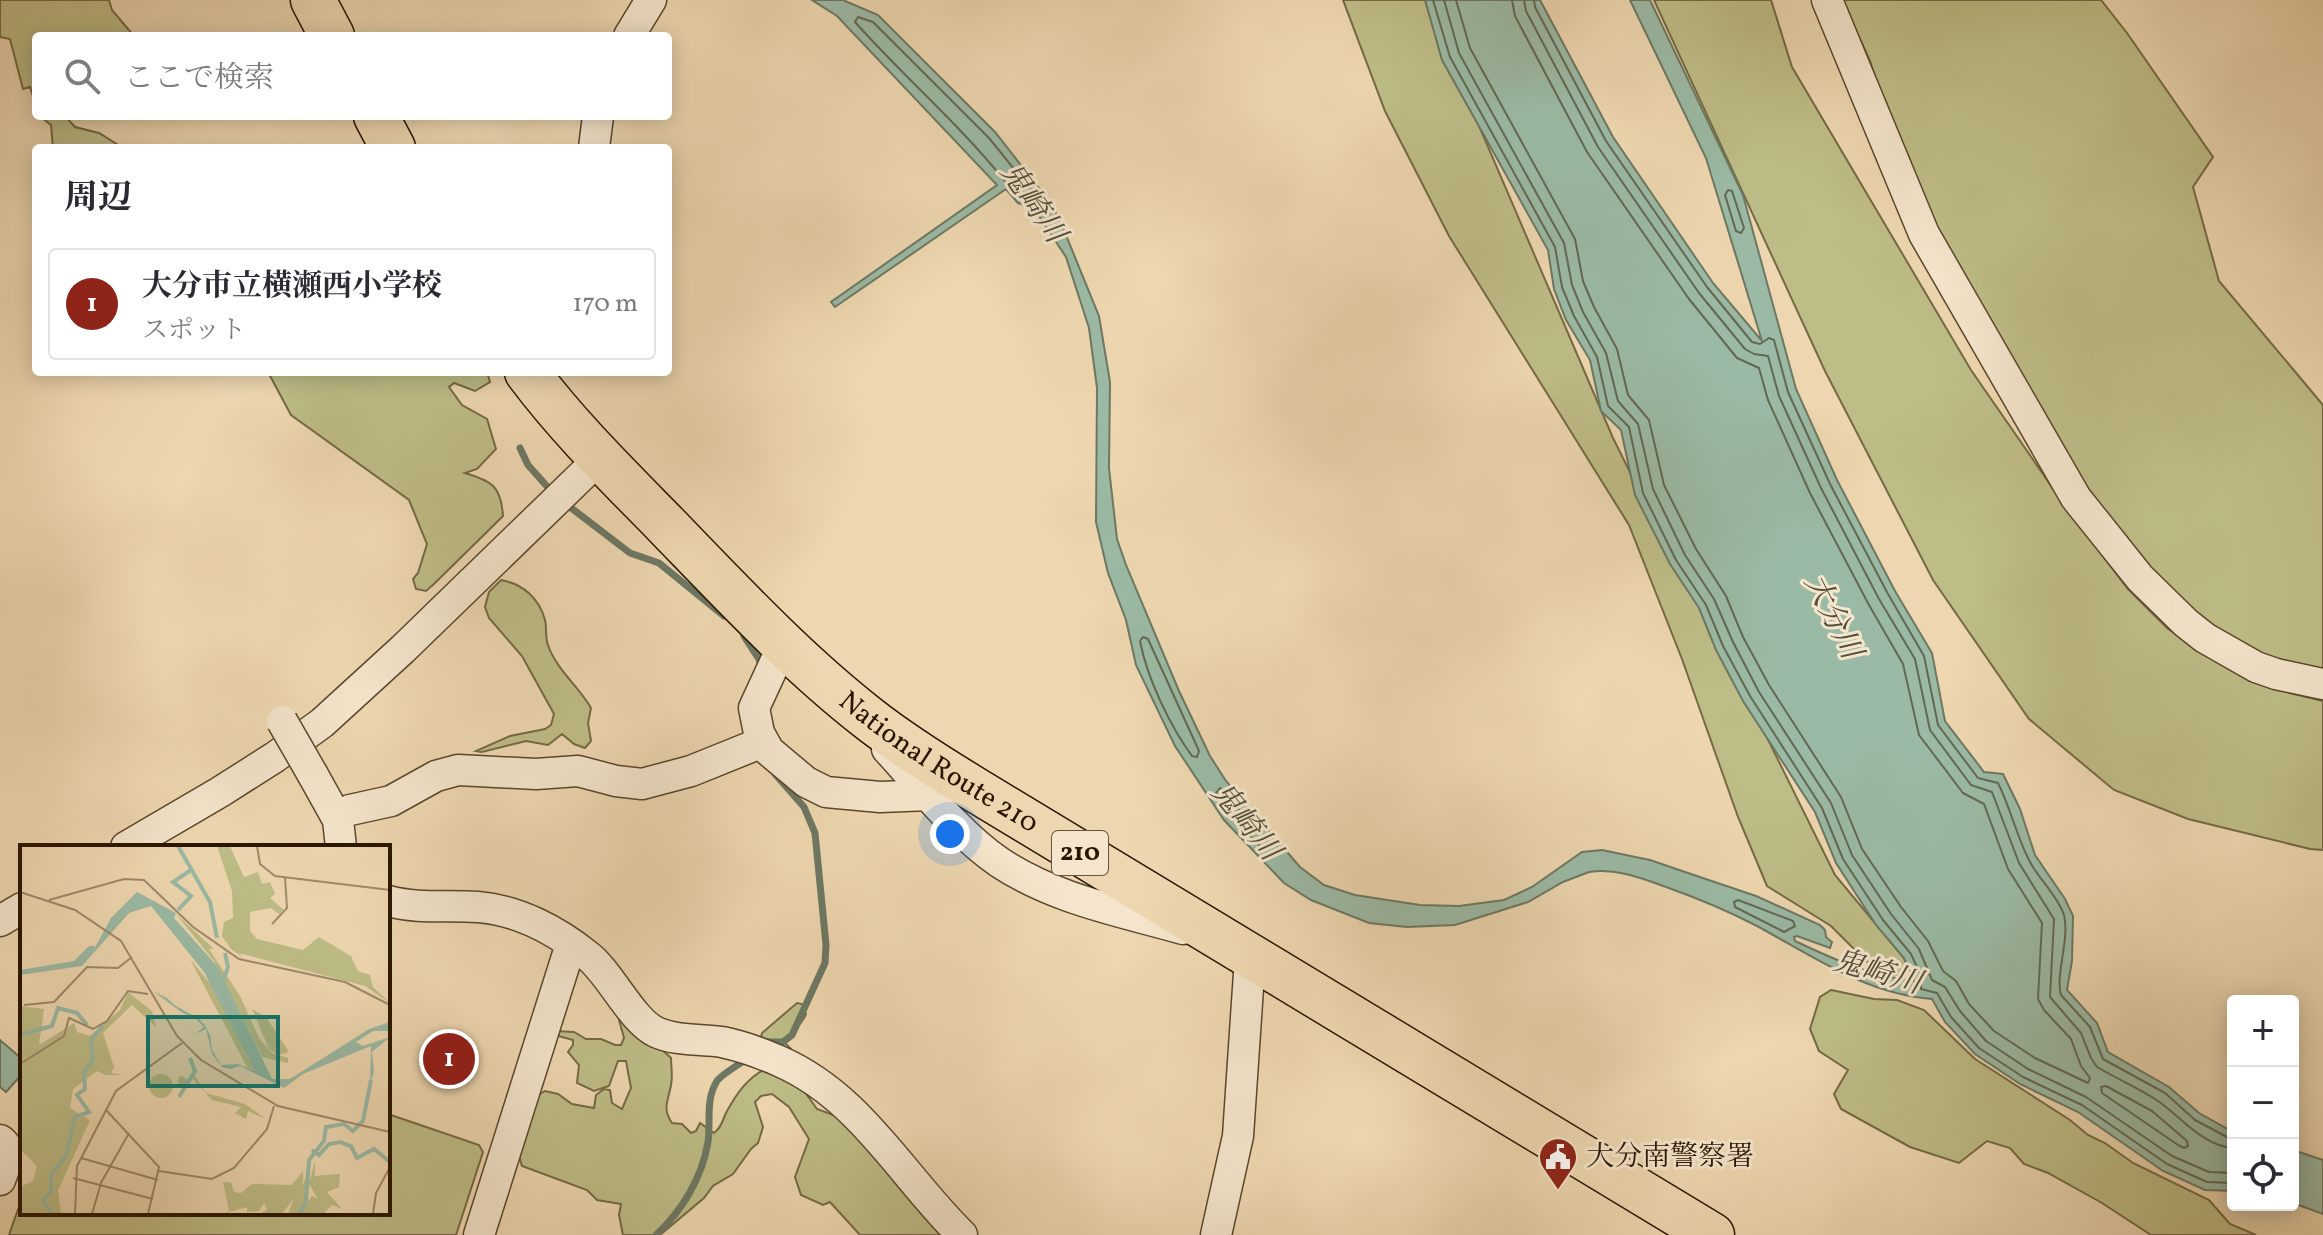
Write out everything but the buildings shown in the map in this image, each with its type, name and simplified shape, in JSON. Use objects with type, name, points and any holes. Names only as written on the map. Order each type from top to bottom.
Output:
[{"type":"highway","points":[[313,0],[330,32]]},
{"type":"highway","points":[[378,120],[391,144]]},
{"type":"highway","name":"National Route 210","points":[[530,376],[600,458],[784,643],[868,718],[933,763],[1712,1235]]},
{"type":"street","points":[[631,32],[651,0]]},
{"type":"street","points":[[1827,0],[1924,234],[2076,498],[2140,578],[2205,638],[2256,667],[2323,684]]},
{"type":"street","points":[[594,144],[598,120]]},
{"type":"street","points":[[129,845],[220,792],[322,723],[600,458]]},
{"type":"street","points":[[784,643],[754,708],[754,718],[763,742],[791,771],[811,786],[826,792],[880,797],[930,795]]},
{"type":"street","points":[[817,674],[986,852],[1042,887],[1240,950],[1249,973],[1238,1136],[1216,1235]]},
{"type":"street","points":[[282,721],[336,816],[341,845]]},
{"type":"street","points":[[336,816],[391,801],[436,776],[458,770],[536,774],[578,771],[642,784],[676,776],[763,742]]},
{"type":"street","points":[[390,901],[419,907],[494,909],[537,924],[590,957],[654,1032],[736,1045],[796,1069],[839,1098],[962,1235]]},
{"type":"street","points":[[0,921],[20,909]]},
{"type":"street","points":[[479,1235],[571,944]]},
{"type":"street","points":[[0,1140],[6,1144],[8,1152],[0,1180]]},
{"type":"shaded area","points":[[0,0],[109,0],[112,10],[131,32],[32,32],[32,93],[30,87],[23,89],[10,39],[0,37]]},
{"type":"shaded area","points":[[1343,0],[1425,0],[1613,438],[1671,555],[1693,588],[1835,875],[1904,958],[1909,969],[1902,974],[1882,977],[1831,926],[1767,886],[1738,817],[1682,659],[1629,525],[1449,236],[1385,111]]},
{"type":"shaded area","points":[[1654,0],[1771,0],[1792,67],[1971,370],[2063,503],[2128,589],[2167,628],[2200,652],[2290,693],[2323,701],[2323,850],[2188,819],[2114,790],[2029,719],[1933,580],[1825,371]]},
{"type":"shaded area","points":[[1842,0],[2101,0],[2127,33],[2213,157],[2193,187],[2219,281],[2323,405],[2323,673],[2271,661],[2192,614],[2127,546],[2057,443],[1916,201],[1870,61]]},
{"type":"shaded area","points":[[45,120],[69,120],[75,127],[99,133],[117,144],[53,144],[51,125]]},
{"type":"shaded area","points":[[270,376],[488,376],[490,382],[475,391],[454,383],[449,387],[462,405],[487,419],[496,449],[477,469],[465,473],[493,486],[500,498],[503,516],[426,591],[416,589],[413,579],[418,573],[427,544],[409,500],[291,415]]},
{"type":"shaded area","points":[[501,580],[523,589],[539,605],[552,654],[591,708],[588,723],[591,741],[585,748],[562,734],[548,745],[526,741],[476,751],[510,736],[545,729],[551,725],[554,714],[522,656],[489,618],[485,607],[489,592]]},
{"type":"shaded area","points":[[1831,990],[1874,999],[1897,1000],[1924,1010],[1975,1059],[2133,1163],[2209,1200],[2230,1224],[2256,1235],[2151,1235],[2102,1203],[2048,1173],[2024,1164],[2010,1148],[1987,1141],[1959,1163],[1910,1147],[1841,1109],[1834,1094],[1848,1070],[1819,1051],[1810,1029],[1820,997]]},
{"type":"shaded area","points":[[797,1003],[802,1004],[806,1014],[785,1043],[793,1051],[791,1055],[764,1045],[762,1033]]},
{"type":"shaded area","points":[[625,1016],[671,1058],[672,1082],[666,1109],[672,1123],[682,1124],[691,1133],[700,1123],[714,1133],[744,1086],[767,1068],[802,1088],[817,1109],[844,1119],[939,1222],[941,1235],[860,1235],[830,1202],[823,1205],[801,1195],[795,1177],[809,1139],[789,1107],[772,1094],[761,1096],[755,1102],[763,1127],[758,1143],[733,1174],[713,1186],[704,1198],[660,1235],[623,1235],[619,1215],[621,1204],[597,1200],[587,1190],[522,1166],[518,1152],[533,1098],[545,1091],[558,1094],[572,1104],[594,1108],[596,1095],[604,1089],[610,1090],[612,1103],[622,1109],[631,1088],[626,1061],[618,1061],[609,1086],[594,1091],[577,1083],[579,1065],[568,1052],[573,1040],[555,1035],[556,1031],[574,1032],[586,1039],[601,1039],[621,1045],[624,1038],[619,1020]]},
{"type":"shaded area","points":[[390,1115],[479,1145],[483,1152],[456,1235],[9,1235],[20,1204],[20,1215],[390,1215]]},
{"type":"water","points":[[812,0],[843,0],[878,15],[995,132],[1059,218],[1099,316],[1110,382],[1109,468],[1117,539],[1126,565],[1210,756],[1226,781],[1300,867],[1324,885],[1355,895],[1420,905],[1459,906],[1504,900],[1532,887],[1582,852],[1602,850],[1650,860],[1756,896],[1820,925],[1832,942],[1830,948],[1797,936],[1794,937],[1795,941],[1868,971],[1914,981],[1904,958],[1876,925],[1836,863],[1815,812],[1743,701],[1716,650],[1699,608],[1670,564],[1635,495],[1621,430],[1601,411],[1590,360],[1566,320],[1554,289],[1548,250],[1442,60],[1425,0],[1540,0],[1613,137],[1713,283],[1762,341],[1706,158],[1630,0],[1650,0],[1743,195],[1796,389],[1837,480],[1895,591],[1932,653],[1945,721],[1984,772],[2003,774],[2020,809],[2035,855],[2073,916],[2072,961],[2067,990],[2097,1023],[2108,1052],[2169,1087],[2199,1113],[2227,1129],[2227,1191],[2205,1190],[2163,1171],[2078,1112],[2020,1084],[1975,1054],[1945,1022],[1932,999],[1908,996],[1863,982],[1735,915],[1647,880],[1619,873],[1589,872],[1563,882],[1528,902],[1455,925],[1407,927],[1369,923],[1311,900],[1284,883],[1224,820],[1175,746],[1136,665],[1126,620],[1108,573],[1096,522],[1097,388],[1089,328],[1066,257],[1033,207],[1018,203],[1006,189],[835,307],[831,302],[997,185],[837,16]]},
{"type":"water","points":[[0,1040],[20,1057],[20,1076],[6,1092],[0,1087]]},
{"type":"water","points":[[2299,1152],[2323,1160],[2323,1214],[2299,1205]]},
{"type":"waterway","points":[[520,448],[528,465],[553,493]]},
{"type":"waterway","points":[[566,504],[630,553],[659,563],[724,616]]},
{"type":"waterway","points":[[744,636],[761,666]]},
{"type":"waterway","points":[[765,1042],[783,1042],[792,1035],[825,963],[826,945],[815,833],[804,807],[775,774]]},
{"type":"waterway","points":[[656,1235],[682,1205],[696,1181],[708,1142],[713,1088],[727,1072],[748,1058]]},
{"type":"place","name":"大分市立横瀬西小学校","points":[[449,1059]]},
{"type":"place","name":"大分南警察署","points":[[1558,1191]]},
{"type":"water label","name":"鬼崎川","points":[[1032,203]]},
{"type":"water label","name":"大分川","points":[[1832,617]]},
{"type":"water label","name":"鬼崎川","points":[[1245,822]]},
{"type":"water label","name":"鬼崎川","points":[[1877,973]]}]
